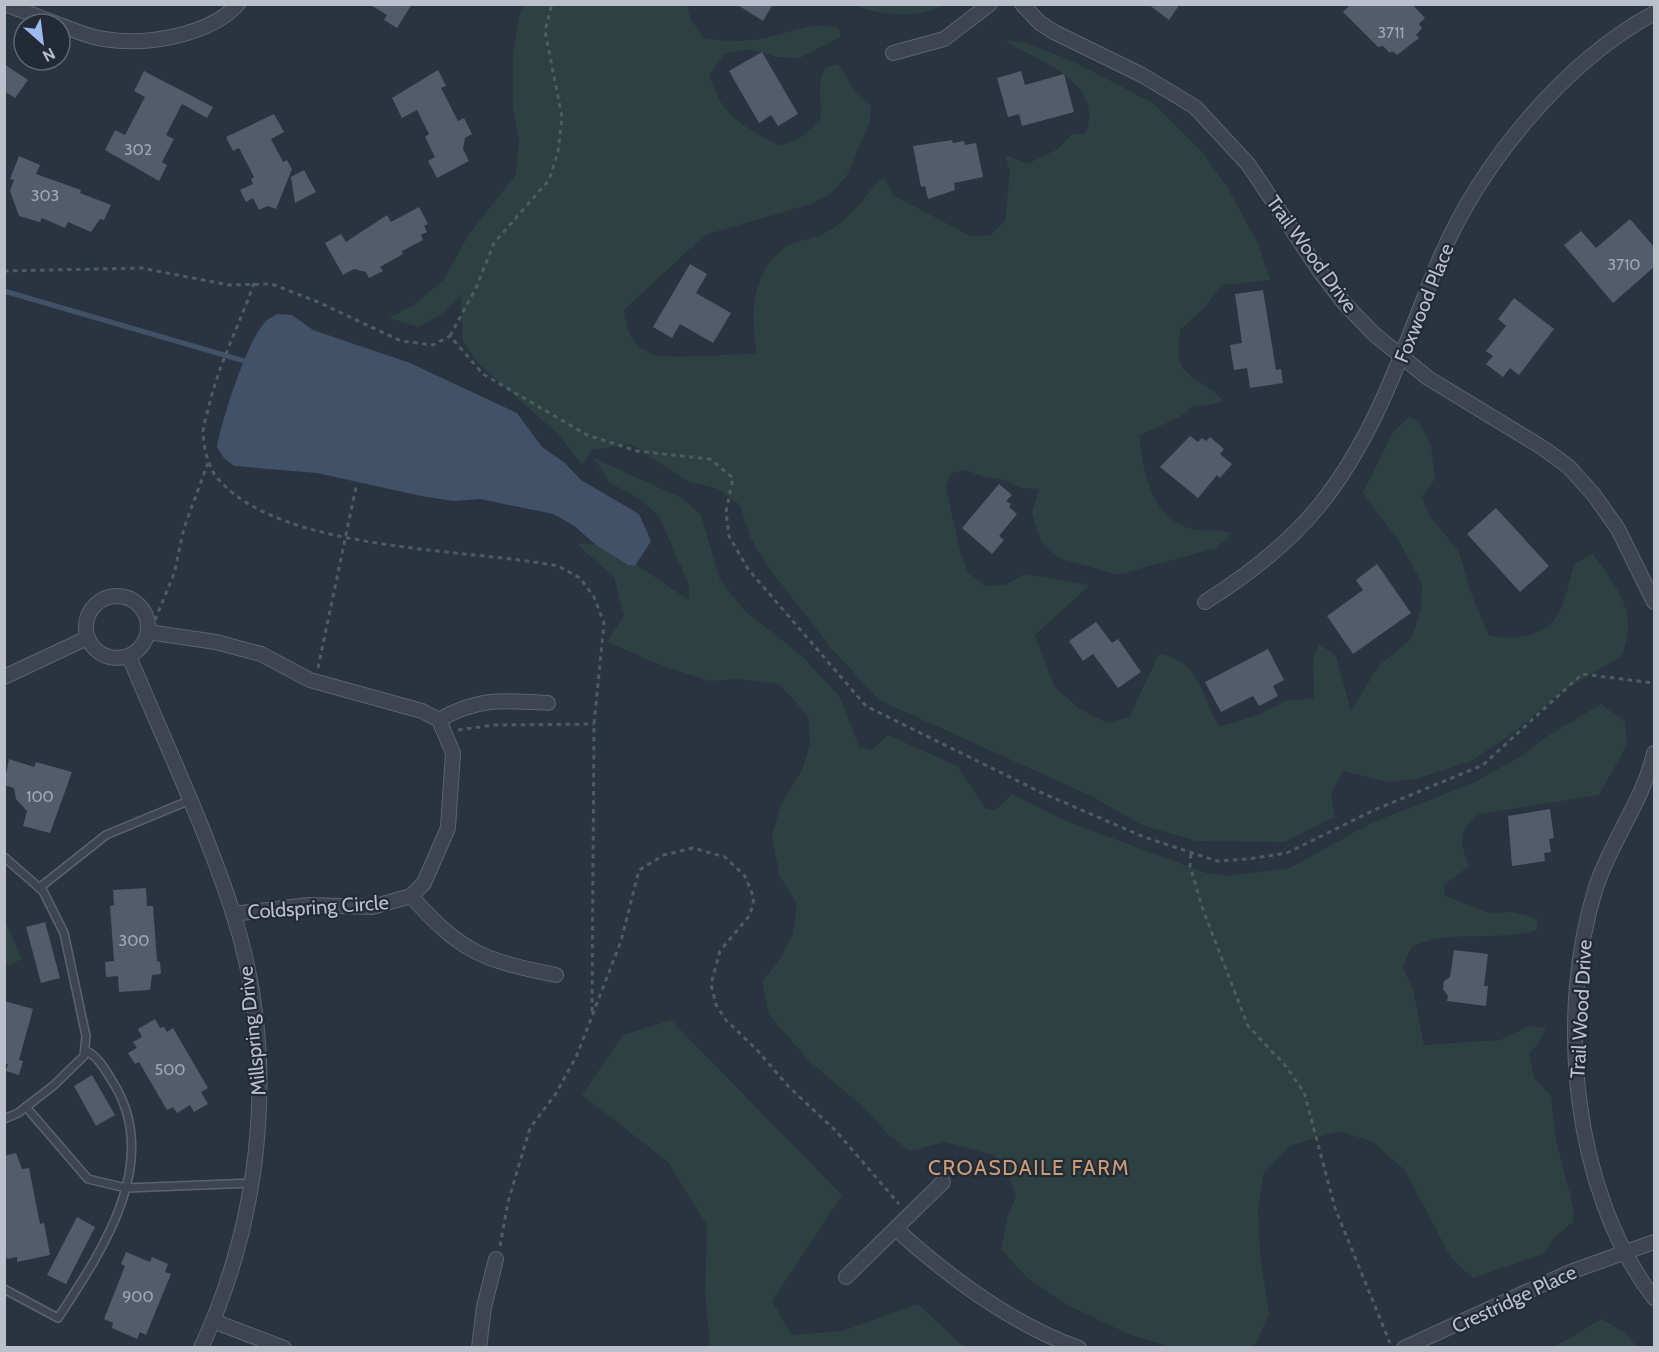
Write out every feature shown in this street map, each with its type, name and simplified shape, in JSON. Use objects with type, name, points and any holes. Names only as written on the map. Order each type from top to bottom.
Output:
[{"type":"street","points":[[5,4],[25,12]]},
{"type":"street","points":[[72,29],[103,39],[148,41],[189,32],[214,21],[238,4]]},
{"type":"street","points":[[893,53],[944,39],[990,4]]},
{"type":"street","name":"Trail Wood Drive","points":[[1022,4],[1040,23],[1054,32],[1142,75],[1195,107],[1248,164],[1287,225],[1346,304],[1402,358],[1428,378],[1543,448],[1569,467],[1594,495],[1618,529],[1654,602]]},
{"type":"street","name":"Foxwood Place","points":[[1205,602],[1261,564],[1293,535],[1320,505],[1339,477],[1377,411],[1402,358],[1449,240],[1470,201],[1508,145],[1533,113],[1562,85],[1608,44],[1654,13]]},
{"type":"street","points":[[108,597],[129,599],[138,604],[144,613],[148,632],[137,651],[129,656],[109,658],[100,654],[87,638],[85,628],[92,609],[108,597]]},
{"type":"street","points":[[148,632],[216,642],[261,654],[315,681],[422,711],[439,720],[455,710],[481,701],[548,703]]},
{"type":"street","points":[[4,677],[87,638]]},
{"type":"street","name":"Millspring Drive","points":[[129,656],[233,914],[253,1007],[260,1102],[253,1184],[233,1261],[213,1321],[201,1347]]},
{"type":"street","name":"Coldspring Circle","points":[[233,914],[309,905],[372,907],[411,896],[424,883],[448,828],[453,753],[439,720]]},
{"type":"street","name":"Trail Wood Drive","points":[[1654,753],[1644,785],[1597,885],[1585,933],[1578,987],[1575,1073],[1583,1128],[1598,1183],[1624,1251],[1654,1298]]},
{"type":"street","points":[[411,896],[451,937],[480,956],[556,975]]},
{"type":"street","points":[[846,1277],[897,1230],[943,1182]]},
{"type":"street","points":[[897,1230],[944,1272],[1031,1325],[1058,1340],[1079,1347]]},
{"type":"street","name":"Crestridge Place","points":[[1404,1347],[1561,1276],[1624,1251],[1654,1242]]},
{"type":"street","points":[[479,1347],[484,1307],[496,1259]]},
{"type":"street","points":[[213,1321],[284,1347]]},
{"type":"lane","points":[[39,888],[106,834],[188,801]]},
{"type":"lane","points":[[4,856],[39,888],[64,933],[86,1036],[84,1056],[53,1086],[26,1107],[4,1119]]},
{"type":"lane","points":[[4,1289],[58,1318],[99,1256],[126,1196],[132,1132],[119,1092],[102,1064],[85,1050]]},
{"type":"lane","points":[[26,1107],[88,1179],[126,1188],[253,1184]]},
{"type":"path","points":[[4,271],[141,268],[229,285],[254,283],[285,288],[401,341],[433,345],[450,336],[476,288],[494,243],[549,180],[558,152],[562,117],[545,31],[552,4]]},
{"type":"path","points":[[148,632],[166,597],[174,574],[184,528],[208,464],[203,431],[212,394],[221,363],[254,283]]},
{"type":"path","points":[[450,336],[483,374],[587,435],[637,451],[710,459],[733,478],[726,512],[729,536],[748,569],[866,706],[1040,792],[1144,837],[1191,854],[1217,861],[1287,853],[1372,811],[1484,765],[1582,674],[1654,683]]},
{"type":"path","points":[[208,464],[226,486],[242,498],[268,513],[305,528],[384,544],[558,566],[580,578],[594,597],[604,623],[594,724],[591,1012]]},
{"type":"path","points":[[315,681],[356,487]]},
{"type":"path","points":[[445,735],[467,727],[494,725],[594,724]]},
{"type":"path","points":[[496,1259],[508,1202],[530,1128],[555,1095],[577,1055],[591,1012],[621,940],[639,870],[664,855],[693,848],[725,857],[745,876],[754,898],[750,915],[720,951],[711,984],[716,1005],[726,1020],[758,1050],[788,1086],[836,1131],[910,1216]]},
{"type":"path","points":[[1191,854],[1190,866],[1203,910],[1248,1026],[1284,1064],[1304,1092],[1335,1208],[1392,1347]]},
{"type":"green space","points":[[524,5],[687,5],[691,20],[704,38],[727,41],[765,38],[810,27],[839,28],[840,37],[800,58],[778,57],[749,49],[724,54],[709,75],[715,90],[727,111],[735,119],[779,146],[800,138],[820,121],[820,87],[825,68],[838,64],[857,94],[871,105],[870,122],[846,177],[829,195],[811,204],[705,235],[624,310],[631,336],[644,350],[658,356],[685,357],[757,353],[754,310],[759,282],[765,269],[773,258],[788,245],[818,236],[839,224],[879,180],[885,179],[893,195],[972,237],[991,235],[1005,221],[1010,172],[1005,154],[1027,164],[1058,149],[1072,134],[1085,134],[1089,116],[1087,101],[1079,88],[1066,76],[1005,41],[1023,42],[1070,60],[1153,103],[1203,153],[1229,190],[1258,244],[1270,280],[1222,285],[1205,307],[1180,330],[1178,356],[1182,366],[1192,377],[1212,390],[1223,401],[1211,405],[1192,406],[1181,416],[1139,436],[1147,478],[1158,504],[1166,514],[1177,523],[1191,529],[1232,534],[1216,548],[1117,575],[1059,558],[1041,542],[1032,513],[1039,489],[1021,488],[1006,480],[985,477],[965,470],[950,474],[946,488],[960,551],[968,573],[985,586],[1005,585],[1025,574],[1090,585],[1035,635],[1054,686],[1081,710],[1107,723],[1129,717],[1159,654],[1183,663],[1191,671],[1219,727],[1258,715],[1285,701],[1314,698],[1313,661],[1319,644],[1336,656],[1351,711],[1379,665],[1411,639],[1421,610],[1422,583],[1399,541],[1363,493],[1393,432],[1409,417],[1419,421],[1431,446],[1435,479],[1422,497],[1430,516],[1459,552],[1471,593],[1489,636],[1508,638],[1526,636],[1551,623],[1562,605],[1575,563],[1593,554],[1618,591],[1627,613],[1628,625],[1622,656],[1562,691],[1516,731],[1471,761],[1416,779],[1386,782],[1343,771],[1331,794],[1335,817],[1284,842],[1196,841],[1142,825],[1089,795],[879,700],[831,648],[769,568],[751,539],[740,505],[718,489],[689,482],[631,444],[592,450],[582,465],[558,434],[478,363],[463,342],[461,295],[443,313],[419,327],[389,318],[410,307],[443,281],[468,236],[516,174],[519,140],[513,109],[513,53],[520,12]]},
{"type":"green space","points":[[855,5],[943,5],[911,14],[888,14]]},
{"type":"green space","points":[[594,458],[682,498],[701,515],[720,580],[745,611],[802,656],[840,697],[859,747],[872,750],[888,735],[957,766],[986,809],[996,810],[1012,794],[1066,821],[1206,873],[1226,876],[1290,868],[1373,822],[1471,784],[1518,758],[1546,737],[1601,704],[1625,722],[1627,745],[1599,795],[1479,814],[1464,832],[1462,843],[1469,866],[1444,885],[1445,896],[1489,913],[1514,912],[1537,919],[1537,930],[1506,935],[1442,938],[1427,941],[1412,946],[1403,967],[1413,989],[1424,1045],[1500,1040],[1529,1026],[1546,1028],[1540,1041],[1529,1054],[1535,1079],[1551,1096],[1556,1140],[1574,1210],[1573,1222],[1555,1237],[1543,1254],[1473,1278],[1451,1258],[1405,1170],[1371,1141],[1339,1131],[1292,1145],[1264,1171],[1258,1210],[1260,1255],[1269,1313],[1256,1344],[1250,1347],[1172,1347],[1131,1335],[1069,1306],[1027,1278],[1001,1249],[1008,1215],[1016,1197],[1008,1173],[994,1155],[945,1142],[910,1151],[890,1136],[861,1105],[810,1062],[769,1015],[762,981],[778,962],[793,934],[797,904],[779,874],[772,835],[781,805],[803,768],[810,743],[808,716],[779,684],[739,679],[709,681],[663,666],[607,642],[624,615],[614,577],[577,544],[602,547],[618,555],[689,600],[689,585],[659,516],[638,498],[610,483]]},
{"type":"green space","points":[[5,921],[22,959],[4,967]]},
{"type":"green space","points":[[671,1020],[842,1195],[772,1301],[791,1335],[842,1331],[918,1304],[964,1347],[710,1347],[705,1292],[707,1225],[668,1162],[582,1095],[623,1035]]},
{"type":"green space","points":[[1602,1319],[1625,1333],[1637,1347],[1554,1347]]},
{"type":"water","points":[[278,314],[292,315],[313,330],[410,363],[517,413],[542,447],[565,463],[581,480],[639,514],[651,541],[635,566],[628,565],[596,545],[573,525],[553,514],[480,499],[453,501],[421,496],[317,473],[234,466],[224,458],[217,447],[224,418],[251,345],[266,321]]},
{"type":"building","points":[[369,4],[412,4],[397,28],[384,20],[387,15]]},
{"type":"building","points":[[736,4],[773,4],[763,21]]},
{"type":"building","points":[[1148,4],[1180,4],[1169,20]]},
{"type":"building","points":[[1351,4],[1412,4],[1425,18],[1419,24],[1422,28],[1416,35],[1419,38],[1397,55],[1392,51],[1390,53],[1383,46],[1378,47],[1343,12]]},
{"type":"building","points":[[762,52],[798,114],[778,126],[771,115],[759,123],[729,71]]},
{"type":"building","points":[[4,64],[12,69],[12,72],[28,80],[15,98],[4,91]]},
{"type":"building","points":[[438,70],[446,86],[441,88],[458,121],[464,118],[472,134],[465,138],[463,149],[469,161],[437,178],[428,161],[435,157],[425,137],[429,134],[417,110],[402,118],[392,98]]},
{"type":"building","points":[[144,71],[213,107],[207,118],[182,104],[166,135],[174,139],[162,162],[167,165],[159,181],[105,150],[115,130],[125,135],[145,97],[134,91]]},
{"type":"building","points":[[1021,71],[1025,85],[1064,74],[1074,112],[1022,126],[1019,114],[1008,117],[997,78]]},
{"type":"building","points":[[274,114],[284,132],[271,139],[283,162],[287,160],[292,169],[276,209],[268,206],[259,210],[253,198],[246,202],[240,190],[253,184],[251,179],[254,177],[239,148],[233,151],[226,137]]},
{"type":"building","points":[[952,140],[953,143],[964,141],[965,145],[976,143],[983,177],[954,183],[955,190],[928,199],[925,186],[921,187],[913,146]]},
{"type":"building","points":[[19,156],[40,165],[36,174],[81,190],[80,193],[111,205],[104,220],[100,219],[91,232],[68,222],[65,228],[42,218],[40,222],[19,216],[10,191],[14,180],[10,179]]},
{"type":"building","points":[[304,170],[316,192],[295,203],[291,177]]},
{"type":"building","points":[[419,207],[428,224],[424,226],[427,232],[421,235],[423,240],[402,251],[403,254],[380,267],[383,271],[369,278],[366,272],[354,269],[343,275],[325,243],[341,234],[346,242],[387,215],[391,222]]},
{"type":"building","points":[[1630,219],[1654,247],[1654,267],[1613,303],[1564,245],[1581,231],[1596,248]]},
{"type":"building","points":[[690,264],[707,274],[696,293],[731,313],[713,343],[680,324],[672,338],[653,327]]},
{"type":"building","points":[[1263,290],[1276,370],[1281,369],[1283,383],[1250,388],[1247,368],[1234,370],[1230,345],[1242,343],[1235,294]]},
{"type":"building","points":[[1514,298],[1554,329],[1519,375],[1510,368],[1503,377],[1486,364],[1493,356],[1486,351],[1506,326],[1498,319]]},
{"type":"building","points":[[1190,436],[1198,442],[1202,438],[1206,441],[1210,437],[1224,449],[1220,454],[1232,464],[1220,478],[1217,475],[1198,498],[1160,467]]},
{"type":"building","points":[[999,484],[1012,495],[1006,501],[1011,504],[1009,507],[1017,514],[999,536],[1004,540],[992,554],[962,528]]},
{"type":"building","points":[[1496,508],[1549,566],[1520,592],[1467,534]]},
{"type":"building","points":[[1377,564],[1411,613],[1353,654],[1327,616],[1363,590],[1356,580]]},
{"type":"building","points":[[1096,622],[1112,643],[1118,639],[1141,672],[1118,688],[1093,654],[1083,661],[1069,641]]},
{"type":"building","points":[[1268,649],[1284,680],[1273,686],[1278,696],[1259,706],[1253,696],[1221,712],[1205,682]]},
{"type":"building","points":[[9,759],[34,767],[36,762],[72,772],[50,833],[23,826],[27,811],[16,799],[14,788],[4,785]]},
{"type":"building","points":[[1550,809],[1554,838],[1549,839],[1551,852],[1544,853],[1545,861],[1512,866],[1508,816]]},
{"type":"building","points":[[146,888],[147,906],[153,906],[157,961],[160,962],[161,974],[152,975],[150,990],[119,992],[118,976],[106,977],[105,962],[114,961],[110,906],[114,905],[113,890]]},
{"type":"building","points":[[45,922],[60,978],[41,983],[26,927]]},
{"type":"building","points":[[1454,950],[1488,954],[1484,986],[1488,986],[1486,1006],[1447,1001],[1448,996],[1443,989],[1444,981],[1450,977]]},
{"type":"building","points":[[4,1001],[33,1009],[19,1060],[23,1061],[19,1075],[6,1071],[8,1064],[4,1063]]},
{"type":"building","points":[[155,1019],[160,1028],[164,1027],[167,1032],[173,1028],[208,1088],[201,1092],[208,1104],[194,1112],[190,1105],[177,1113],[173,1107],[167,1110],[139,1062],[135,1064],[128,1053],[137,1048],[133,1042],[142,1037],[138,1029]]},
{"type":"building","points":[[92,1075],[115,1115],[96,1126],[74,1086]]},
{"type":"building","points":[[16,1153],[22,1169],[29,1168],[40,1224],[44,1223],[50,1255],[17,1262],[17,1257],[7,1259],[4,1247],[4,1156]]},
{"type":"building","points":[[77,1217],[95,1227],[66,1284],[47,1275]]},
{"type":"building","points":[[126,1252],[150,1262],[152,1257],[168,1264],[165,1272],[171,1274],[146,1335],[140,1332],[137,1339],[112,1328],[113,1323],[104,1319],[125,1266],[121,1264]]},
{"type":"waterway","points":[[4,291],[248,362]]},
{"type":"district","name":"CROASDAILE FARM","points":[[1029,1167]]}]
